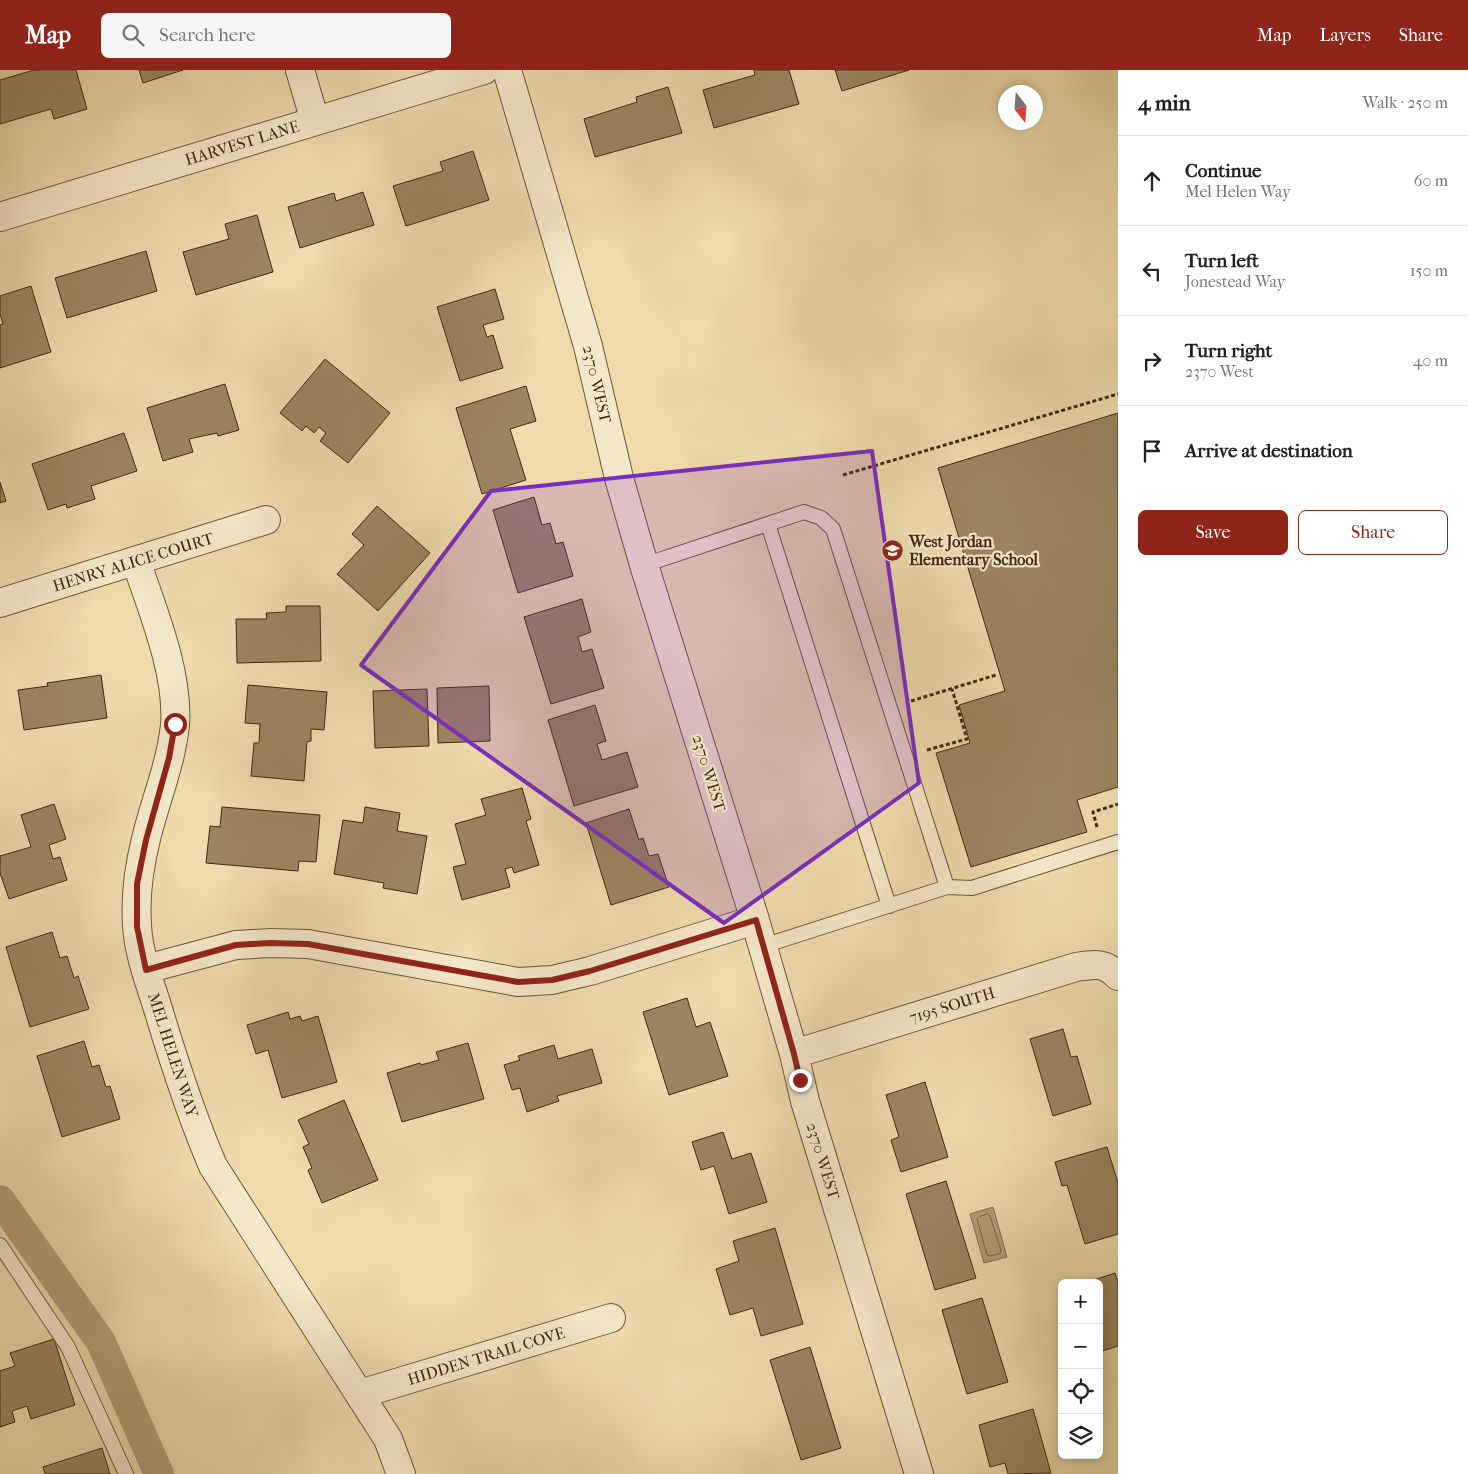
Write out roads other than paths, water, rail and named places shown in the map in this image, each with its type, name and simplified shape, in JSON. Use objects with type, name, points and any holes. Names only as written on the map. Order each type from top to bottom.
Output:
[{"type":"street","points":[[300,70],[315,121]]},
{"type":"street","name":"HARVEST LANE","points":[[0,217],[484,70]]},
{"type":"street","name":"2370 WEST","points":[[507,70],[585,336],[619,478],[644,565],[756,920],[794,1054],[805,1102],[919,1474]]},
{"type":"street","name":"HENRY ALICE COURT","points":[[0,603],[266,520]]},
{"type":"street","name":"MEL HELEN WAY","points":[[136,561],[166,653],[174,692],[175,724],[169,758],[146,840],[137,884],[137,927],[146,970],[197,1128],[213,1166],[388,1439],[401,1474]]},
{"type":"street","points":[[146,970],[236,945],[270,943],[308,944],[518,982],[552,980],[590,971],[756,920]]},
{"type":"street","name":"7195 SOUTH","points":[[794,1054],[1076,967],[1096,964],[1114,972]]},
{"type":"street","name":"HIDDEN TRAIL COVE","points":[[360,1394],[611,1318]]},
{"type":"lane","points":[[644,565],[804,512],[821,518],[833,529],[947,887]]},
{"type":"lane","points":[[768,524],[889,906]]},
{"type":"lane","points":[[763,946],[947,887],[972,888],[1118,842]]},
{"type":"lane","points":[[0,1245],[68,1347],[126,1474]]},
{"type":"water","points":[[993,1207],[1007,1257],[984,1263],[970,1214]]},
{"type":"waterway","points":[[0,1200],[101,1342],[159,1474]]},
{"type":"place","name":"West Jordan Elementary School","points":[[893,550]]}]
